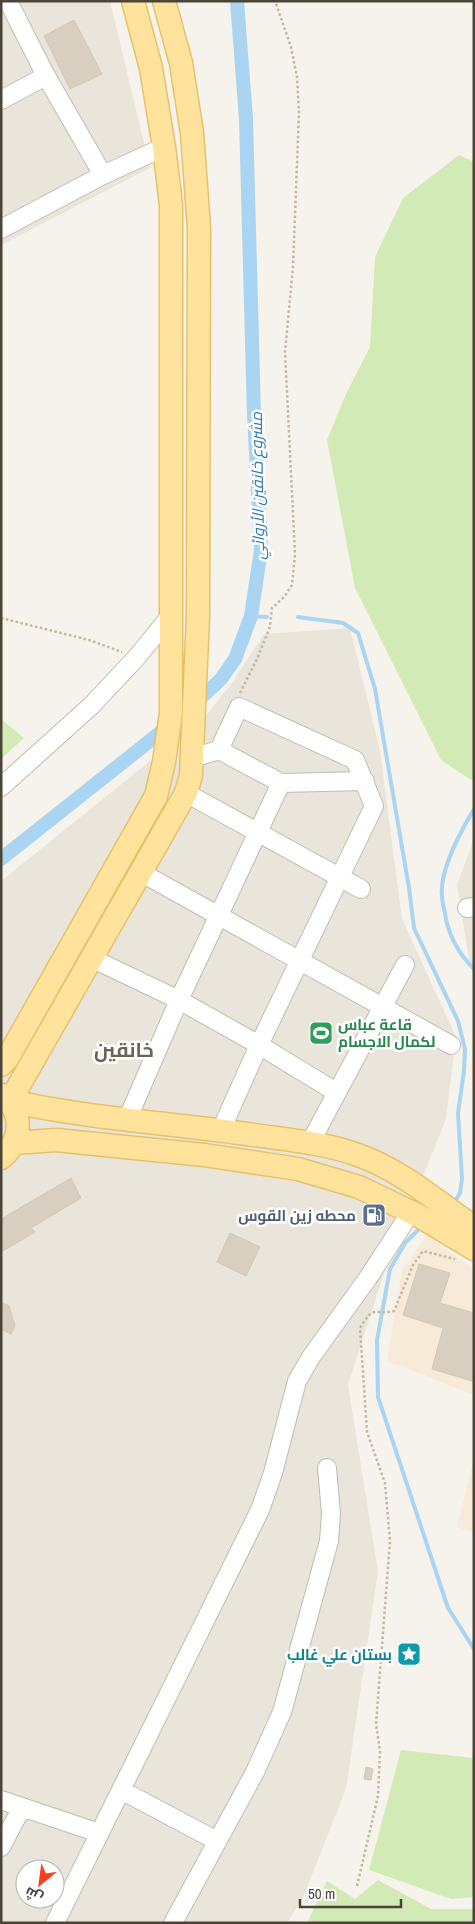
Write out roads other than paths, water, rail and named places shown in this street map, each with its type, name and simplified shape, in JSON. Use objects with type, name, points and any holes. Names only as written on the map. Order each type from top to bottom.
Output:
[{"type":"main road","points":[[1,1065],[7,1059],[156,796],[160,784],[170,723],[172,614],[171,205],[151,68],[133,1]]},
{"type":"main road","points":[[6,1098],[186,794],[191,775],[198,616],[199,228],[192,133],[181,63],[164,1]]},
{"type":"main road","points":[[160,784],[186,794]]},
{"type":"main road","points":[[6,1098],[56,1111],[213,1129],[310,1142],[338,1148],[360,1155],[403,1178],[462,1230]]},
{"type":"main road","points":[[6,1098],[16,1111],[18,1122],[18,1133],[6,1153]]},
{"type":"main road","points":[[204,1155],[213,1129]]},
{"type":"main road","points":[[6,1153],[56,1140],[204,1155],[298,1169],[358,1187],[416,1215],[462,1230]]},
{"type":"main road","points":[[332,1178],[338,1148]]},
{"type":"street","points":[[8,1],[46,76],[103,175]]},
{"type":"street","points":[[1,100],[46,76]]},
{"type":"street","points":[[1,229],[103,175],[164,147]]},
{"type":"street","points":[[1,787],[72,726],[136,658],[172,614]]},
{"type":"street","points":[[213,1129],[259,1045],[374,806],[355,760],[239,707],[219,750]]},
{"type":"street","points":[[192,758],[219,750],[281,783],[365,782]]},
{"type":"street","points":[[127,1120],[179,1000],[281,783]]},
{"type":"street","points":[[186,794],[361,889]]},
{"type":"street","points":[[140,872],[451,1045]]},
{"type":"street","points":[[90,958],[179,1000],[259,1045],[336,1092]]},
{"type":"street","points":[[310,1142],[406,965]]},
{"type":"street","points":[[55,1923],[260,1510],[273,1473],[297,1382],[311,1356],[416,1215]]},
{"type":"street","points":[[173,1923],[255,1772],[282,1712],[329,1541],[331,1513],[327,1468]]},
{"type":"street","points":[[122,1790],[217,1841]]},
{"type":"street","points":[[1,1800],[99,1833]]},
{"type":"street","points":[[1,1848],[22,1807]]},
{"type":"waterway","name":"مشروع خانقين الأروائي","points":[[191,707],[221,679],[235,659],[251,616],[261,550],[254,415],[246,119],[237,1]]},
{"type":"waterway","points":[[251,616],[267,617]]},
{"type":"waterway","points":[[298,617],[343,623],[358,633],[375,689],[409,888],[414,928],[458,1021],[465,1049],[458,1113],[462,1179],[460,1193],[454,1203]]},
{"type":"waterway","name":"مشروع خانقين الأروائي","points":[[1,859],[171,724]]},
{"type":"waterway","points":[[474,809],[447,863],[442,886],[442,901],[450,933],[460,952],[474,969]]},
{"type":"waterway","points":[[422,1226],[405,1243],[390,1269],[377,1340],[378,1397],[448,1608],[474,1649]]},
{"type":"place","name":"قاعة عباس لكمال الاجسام","points":[[321,1033]]},
{"type":"place","name":"محطه زين القوس","points":[[374,1215]]},
{"type":"place","name":"بستان علي غالب","points":[[409,1654]]},
{"type":"district","name":"خانقين","points":[[124,1049]]}]
